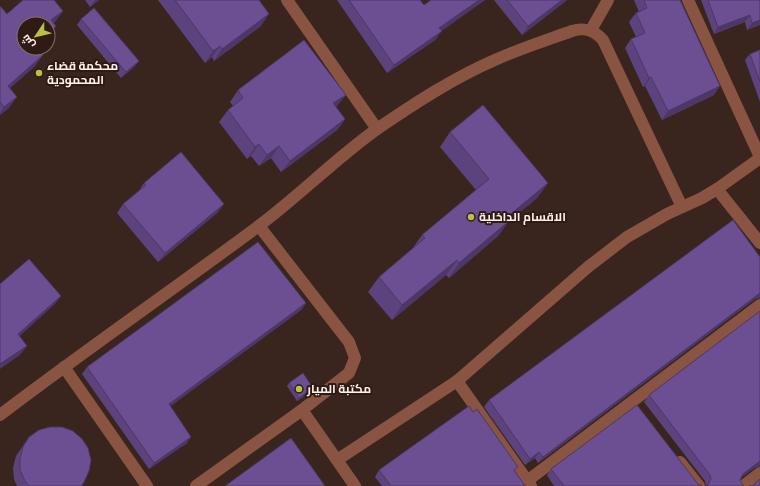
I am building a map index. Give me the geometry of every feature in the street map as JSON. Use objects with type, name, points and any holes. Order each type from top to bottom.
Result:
[{"type":"street","points":[[287,0],[377,129]]},
{"type":"street","points":[[591,30],[608,0]]},
{"type":"street","points":[[337,460],[457,381],[607,252],[642,228],[717,189],[760,158],[688,0]]},
{"type":"street","points":[[0,414],[259,226],[377,129],[456,80],[498,59],[572,31],[585,29],[591,30],[598,34],[603,40],[682,207]]},
{"type":"street","points":[[717,189],[760,243]]},
{"type":"street","points":[[199,485],[302,410],[349,373],[355,358],[349,342],[259,226]]},
{"type":"street","points":[[457,381],[529,483],[633,400],[760,304]]},
{"type":"street","points":[[64,367],[147,486]]},
{"type":"street","points":[[633,400],[642,413]]},
{"type":"street","points":[[302,410],[355,486]]},
{"type":"street","points":[[676,455],[699,486]]},
{"type":"street","points":[[743,486],[760,473]]},
{"type":"building","points":[[23,0],[54,0],[63,11],[56,16],[16,16],[16,56],[42,56],[8,86],[17,97],[4,107],[0,102],[0,6],[7,14]]},
{"type":"building","points":[[175,0],[259,0],[269,14],[222,49],[220,46],[213,51]]},
{"type":"building","points":[[349,0],[420,0],[424,5],[431,0],[479,0],[439,28],[442,31],[394,65]]},
{"type":"building","points":[[507,0],[562,0],[528,26]]},
{"type":"building","points":[[644,0],[680,0],[720,86],[668,111],[651,77],[649,78],[631,39],[645,33],[636,13],[647,8]]},
{"type":"building","points":[[708,0],[760,0],[760,20],[752,23],[750,15],[718,27]]},
{"type":"building","points":[[94,8],[139,61],[126,72],[81,19]]},
{"type":"building","points":[[304,40],[346,95],[333,103],[345,119],[290,161],[279,146],[267,155],[259,144],[255,147],[228,110],[243,98],[238,90]]},
{"type":"building","points":[[760,50],[760,82],[750,54]]},
{"type":"building","name":"الاقسام الداخلية","points":[[483,105],[548,183],[506,218],[509,221],[459,263],[457,260],[402,305],[379,277],[425,238],[422,235],[489,179],[450,132]]},
{"type":"building","points":[[181,152],[224,204],[165,253],[123,204],[146,185],[144,183]]},
{"type":"building","points":[[733,220],[760,257],[760,293],[543,457],[539,452],[530,459],[489,400]]},
{"type":"building","points":[[258,242],[306,303],[169,404],[191,437],[154,463],[87,367]]},
{"type":"building","points":[[29,259],[61,296],[18,334],[27,346],[0,364],[0,284]]},
{"type":"building","points":[[760,311],[760,461],[743,474],[740,480],[744,486],[706,486],[711,479],[710,475],[649,395]]},
{"type":"building","name":"مكتبة الميار","points":[[303,373],[313,388],[299,398],[289,383]]},
{"type":"building","points":[[637,405],[698,484],[702,486],[564,486],[551,469]]},
{"type":"building","points":[[469,406],[473,412],[477,409],[518,467],[514,470],[525,486],[391,486],[379,470]]},
{"type":"building","points":[[50,427],[62,427],[73,431],[82,439],[88,448],[91,460],[89,471],[81,486],[29,486],[25,481],[20,470],[20,459],[23,447],[29,437],[39,430]]},
{"type":"building","points":[[291,438],[325,486],[225,486]]},
{"type":"building","points":[[760,479],[760,486],[752,486]]},
{"type":"place","name":"محكمة قضاء المحمودية","points":[[39,73]]},
{"type":"place","name":"الاقسام الداخلية","points":[[471,217]]},
{"type":"place","name":"مكتبة الميار","points":[[299,389]]}]
